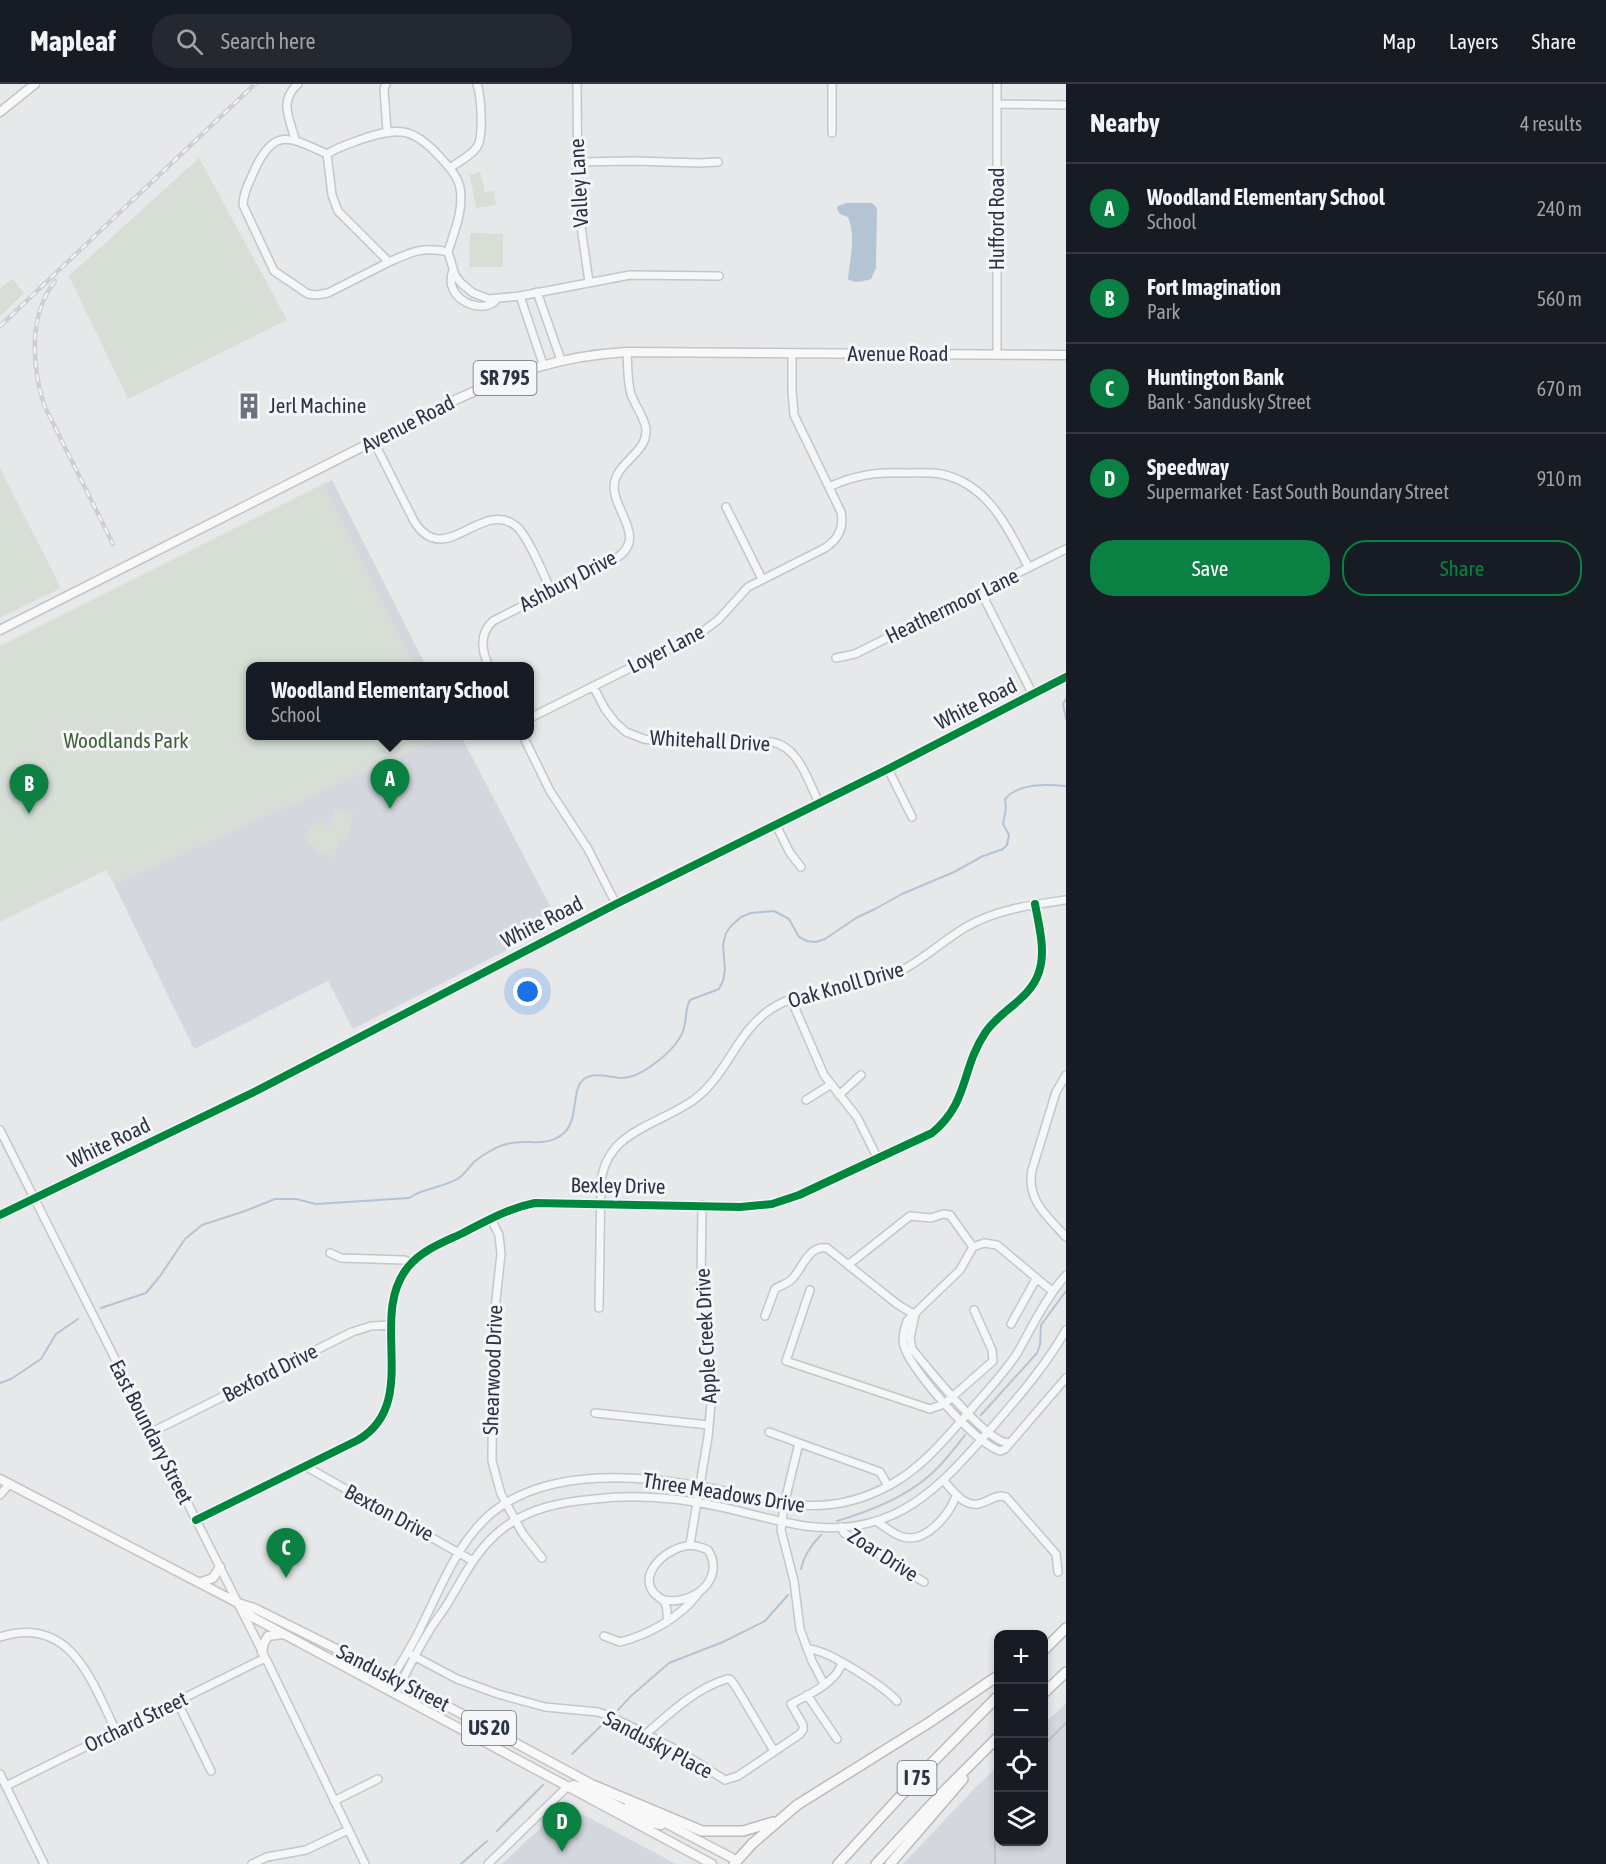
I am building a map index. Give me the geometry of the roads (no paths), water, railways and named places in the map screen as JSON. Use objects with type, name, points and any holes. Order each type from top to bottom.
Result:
[{"type":"highway","points":[[1048,1640],[1066,1627]]},
{"type":"highway","points":[[1048,1646],[1066,1627]]},
{"type":"highway","points":[[1048,1689],[1066,1672]]},
{"type":"highway","points":[[595,1786],[702,1831],[743,1831],[765,1825],[783,1816],[821,1788],[930,1722],[994,1678]]},
{"type":"highway","name":"I 75","points":[[838,1864],[901,1794],[994,1700]]},
{"type":"highway","name":"I 75","points":[[876,1864],[940,1794],[994,1741]]},
{"type":"highway","points":[[890,1864],[994,1742]]},
{"type":"highway","points":[[738,1863],[783,1816]]},
{"type":"main road","points":[[0,112],[35,84]]},
{"type":"main road","name":"Avenue Road","points":[[0,630],[489,385],[543,364],[627,352],[1066,355]]},
{"type":"main road","name":"Sandusky Street","points":[[0,1479],[198,1583],[393,1677],[738,1863]]},
{"type":"main road","points":[[198,1583],[213,1578],[220,1567]]},
{"type":"main road","name":"Sandusky Street","points":[[238,1603],[252,1617],[712,1864]]},
{"type":"main road","points":[[264,1655],[264,1643],[268,1636],[284,1634]]},
{"type":"main road","points":[[568,1786],[577,1785],[585,1788],[650,1823],[671,1827]]},
{"type":"street","points":[[295,139],[286,106],[290,92],[298,84]]},
{"type":"street","points":[[450,168],[473,152],[480,142],[480,93],[477,84]]},
{"type":"street","name":"Valley Lane","points":[[577,84],[580,225],[589,282]]},
{"type":"street","points":[[832,84],[832,133]]},
{"type":"street","name":"Hufford Road","points":[[997,84],[997,355]]},
{"type":"street","points":[[383,86],[387,131]]},
{"type":"street","points":[[997,104],[1066,105]]},
{"type":"street","points":[[327,154],[337,147],[387,131],[405,132],[431,147],[450,168],[460,189],[459,217],[448,252],[453,270],[466,288],[483,297],[497,299],[520,296],[630,275],[719,276]]},
{"type":"street","points":[[327,154],[295,139],[280,140],[266,148],[243,200],[243,205],[274,271],[308,294],[316,295],[328,293],[413,251],[433,248],[448,252]]},
{"type":"street","points":[[327,154],[332,195],[338,211],[389,262]]},
{"type":"street","points":[[577,162],[635,161],[699,164],[718,162]]},
{"type":"street","points":[[453,270],[452,286],[463,300],[482,307],[492,305],[497,299]]},
{"type":"street","points":[[537,292],[561,360]]},
{"type":"street","points":[[520,296],[543,364]]},
{"type":"street","name":"Ashbury Drive","points":[[487,662],[482,642],[484,633],[497,618],[619,557],[627,545],[629,531],[615,497],[615,481],[622,467],[643,444],[646,429],[629,387],[627,352]]},
{"type":"street","name":"Loyer Lane","points":[[534,716],[702,633],[718,620],[748,587],[825,548],[836,539],[842,526],[842,516],[794,416],[792,353]]},
{"type":"street","points":[[374,442],[414,521],[423,533],[432,538],[444,539],[452,538],[488,520],[502,520],[511,523],[522,532],[551,591]]},
{"type":"street","points":[[829,487],[862,475],[887,472],[931,473],[959,480],[976,490],[990,503],[1007,527],[1029,568]]},
{"type":"street","points":[[726,507],[762,579]]},
{"type":"street","name":"Heathermoor Lane","points":[[836,658],[855,654],[1066,549]]},
{"type":"street","points":[[981,592],[1033,695]]},
{"type":"street","name":"White Road","points":[[0,1215],[291,1073],[616,904],[888,770],[1066,677]]},
{"type":"street","name":"Whitehall Drive","points":[[593,686],[615,723],[644,740],[772,742],[782,745],[795,755],[819,803]]},
{"type":"street","points":[[525,740],[550,791],[588,849],[616,904]]},
{"type":"street","points":[[888,770],[912,817]]},
{"type":"street","points":[[776,825],[790,853],[801,867]]},
{"type":"street","name":"Oak Knoll Drive","points":[[599,1308],[602,1172],[612,1150],[627,1137],[700,1095],[752,1025],[770,1009],[791,999],[895,974],[919,961],[954,935],[982,919],[1009,909],[1066,900]]},
{"type":"street","name":"Bexley Drive","points":[[196,1520],[362,1438],[369,1432],[381,1416],[391,1393],[394,1292],[402,1275],[425,1252],[491,1219],[521,1206],[535,1203],[740,1207],[772,1204],[800,1195],[923,1138],[947,1119],[958,1102],[973,1057],[986,1032],[994,1021],[1026,994],[1039,972],[1041,957],[1035,904]]},
{"type":"street","points":[[791,999],[830,1084],[865,1129],[878,1159]]},
{"type":"street","points":[[839,1095],[861,1075]]},
{"type":"street","points":[[1066,1075],[1056,1092],[1032,1170],[1031,1182],[1035,1202],[1066,1237]]},
{"type":"street","points":[[806,1100],[830,1084]]},
{"type":"street","name":"East Boundary Street","points":[[0,1130],[264,1655],[365,1864]]},
{"type":"street","name":"Apple Creek Drive","points":[[690,1544],[709,1425],[711,1374],[701,1284],[702,1205]]},
{"type":"street","points":[[848,1265],[910,1216],[931,1218],[943,1214],[950,1215],[973,1247]]},
{"type":"street","name":"Shearwood Drive","points":[[491,1219],[499,1235],[501,1254],[493,1317],[491,1450],[494,1476],[515,1520],[542,1558]]},
{"type":"street","points":[[1052,1291],[997,1245],[984,1243],[973,1247],[960,1270],[907,1321],[903,1330],[903,1346],[910,1360],[944,1404],[982,1439],[1000,1450],[1005,1449],[1066,1378]]},
{"type":"street","points":[[765,1316],[775,1289],[790,1281],[816,1248],[827,1248],[897,1304],[915,1315]]},
{"type":"street","points":[[330,1252],[341,1258],[404,1260],[412,1263]]},
{"type":"street","name":"Three Meadows Drive","points":[[386,1688],[424,1622],[459,1552],[475,1529],[506,1503],[540,1487],[573,1481],[634,1479],[699,1486],[784,1505],[813,1506],[842,1503],[888,1486],[929,1457],[1007,1367],[1052,1291],[1066,1275]]},
{"type":"street","points":[[1011,1324],[1036,1279]]},
{"type":"street","points":[[810,1290],[786,1361],[930,1409],[944,1404],[993,1360],[992,1350],[974,1310]]},
{"type":"street","points":[[915,1315],[910,1338],[912,1348],[967,1414],[1003,1443],[1010,1443]]},
{"type":"street","name":"Bexford Drive","points":[[152,1432],[352,1332],[370,1326],[392,1325]]},
{"type":"street","name":"Three Meadows Drive","points":[[396,1693],[473,1561],[491,1539],[515,1520],[549,1506],[591,1499],[650,1497],[696,1502],[804,1526],[842,1527],[876,1521],[911,1506],[944,1481],[1046,1363],[1066,1330]]},
{"type":"street","points":[[595,1413],[709,1425]]},
{"type":"street","points":[[769,1432],[880,1472],[888,1486]]},
{"type":"street","points":[[799,1443],[784,1505],[782,1534],[794,1581],[800,1629],[817,1674],[824,1684]]},
{"type":"street","name":"Bexton Drive","points":[[304,1466],[473,1561]]},
{"type":"street","points":[[944,1481],[960,1499],[978,1504],[999,1495],[1006,1497],[1056,1554],[1058,1572]]},
{"type":"street","points":[[0,1495],[9,1484]]},
{"type":"street","points":[[876,1521],[901,1536],[922,1537],[953,1505],[956,1496]]},
{"type":"street","name":"Zoar Drive","points":[[842,1527],[844,1533],[924,1582]]},
{"type":"street","points":[[604,1636],[620,1642],[666,1622],[686,1607],[709,1582],[714,1569],[708,1550],[690,1544],[665,1555],[650,1572],[649,1580],[652,1590],[667,1601],[698,1593]]},
{"type":"street","points":[[662,1599],[667,1611],[666,1622]]},
{"type":"street","points":[[0,1637],[15,1633],[38,1634],[57,1641],[70,1650],[82,1662],[116,1731]]},
{"type":"street","points":[[807,1648],[819,1650],[842,1663],[881,1686],[897,1701]]},
{"type":"street","name":"Sandusky Place","points":[[407,1653],[457,1679],[490,1692],[546,1707],[598,1712],[646,1734],[724,1780],[738,1776],[803,1730],[803,1725],[791,1704],[807,1695]]},
{"type":"street","name":"Orchard Street","points":[[6,1786],[264,1655]]},
{"type":"street","points":[[837,1739],[807,1695],[836,1674],[842,1663]]},
{"type":"street","points":[[646,1734],[694,1696],[718,1682],[730,1679],[774,1751]]},
{"type":"street","points":[[177,1701],[211,1771]]},
{"type":"street","points":[[0,1774],[44,1864]]},
{"type":"street","points":[[334,1801],[378,1779]]},
{"type":"street","points":[[488,1864],[568,1786]]},
{"type":"street","points":[[252,1864],[267,1857],[306,1850],[348,1830]]},
{"type":"water","points":[[846,203],[872,203],[877,208],[876,268],[871,279],[856,282],[848,279],[852,232],[848,217],[840,214],[837,209],[838,206]]},
{"type":"waterway","points":[[1066,699],[1063,704],[1066,719]]},
{"type":"waterway","points":[[101,1308],[146,1293],[185,1239],[202,1225],[275,1199],[296,1199],[316,1204],[409,1198],[459,1178],[478,1159],[499,1147],[514,1142],[543,1142],[557,1138],[569,1127],[578,1090],[584,1079],[597,1075],[620,1078],[638,1074],[657,1062],[673,1047],[683,1031],[690,1000],[719,989],[725,970],[723,945],[726,933],[741,917],[751,913],[774,911],[789,919],[799,937],[816,942],[825,939],[856,918],[902,894],[1003,849],[1007,845],[1009,835],[1003,824],[1005,799],[1011,794],[1025,787],[1066,786]]},
{"type":"waterway","points":[[981,1415],[1037,1353],[1040,1345],[1041,1325],[1066,1291]]},
{"type":"waterway","points":[[0,1383],[11,1379],[41,1359],[56,1334],[78,1319]]},
{"type":"waterway","points":[[837,1521],[874,1508],[920,1483],[949,1456],[965,1435]]},
{"type":"waterway","points":[[801,1569],[808,1550],[821,1535]]},
{"type":"waterway","points":[[618,1710],[669,1663],[723,1642],[765,1621],[788,1595]]},
{"type":"waterway","points":[[572,1754],[606,1721]]},
{"type":"waterway","points":[[1048,1741],[1066,1723]]},
{"type":"waterway","points":[[497,1831],[543,1785]]},
{"type":"waterway","points":[[995,1864],[995,1808],[999,1792]]},
{"type":"waterway","points":[[461,1864],[487,1841]]},
{"type":"railway","points":[[0,326],[255,84]]},
{"type":"railway","points":[[55,281],[46,295],[36,325],[35,358],[40,390],[44,405],[113,544]]},
{"type":"place","name":"Jerl Machine","points":[[249,406]]},
{"type":"place","name":"Woodland Elementary School","points":[[390,809]]},
{"type":"place","name":"Fort Imagination","points":[[29,814]]},
{"type":"place","name":"Huntington Bank","points":[[286,1578]]},
{"type":"place","name":"Speedway","points":[[562,1852]]},
{"type":"park label","name":"Woodlands Park","points":[[126,741]]}]
